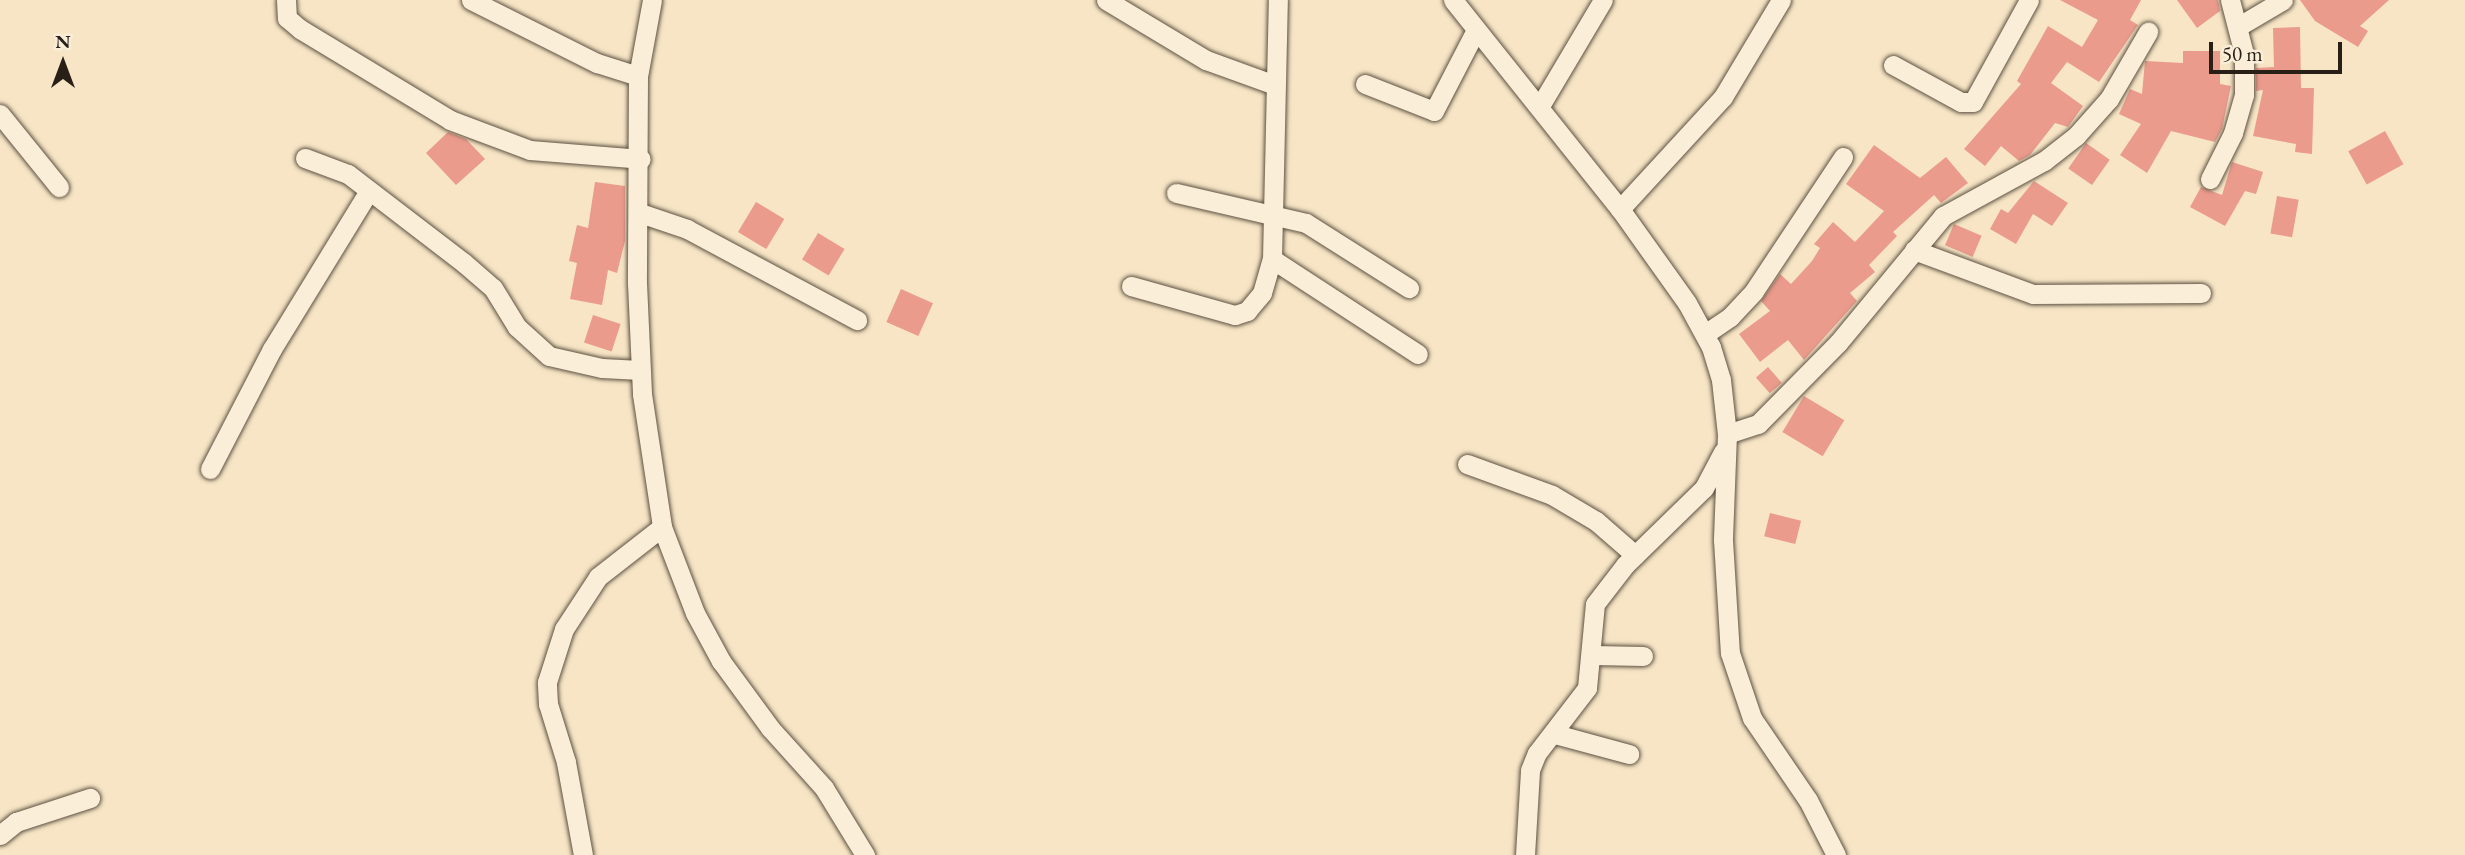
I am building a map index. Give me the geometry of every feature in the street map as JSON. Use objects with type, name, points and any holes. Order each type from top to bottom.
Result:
[{"type":"street","points":[[286,0],[286,18],[300,29],[450,120],[530,150],[640,159]]},
{"type":"street","points":[[471,0],[597,63],[638,76]]},
{"type":"street","points":[[652,0],[638,76],[640,370],[662,527],[695,613],[721,662],[770,728],[824,788],[865,855]]},
{"type":"street","points":[[1106,0],[1206,60],[1275,85]]},
{"type":"street","points":[[1131,286],[1240,314],[1262,293],[1272,259],[1278,0]]},
{"type":"street","points":[[1453,0],[1620,209],[1705,334],[1721,380],[1727,438],[1723,540],[1730,653],[1746,705],[1808,800],[1836,855]]},
{"type":"street","points":[[1540,106],[1603,0]]},
{"type":"street","points":[[1620,209],[1723,97],[1781,0]]},
{"type":"street","points":[[1893,65],[1961,102],[1973,102],[2029,0]]},
{"type":"street","points":[[2210,179],[2241,113],[2244,54],[2231,0]]},
{"type":"street","points":[[2239,26],[2283,0]]},
{"type":"street","points":[[1365,83],[1434,111],[1476,30]]},
{"type":"street","points":[[1525,855],[1530,770],[1587,688],[1593,655],[1595,604],[1635,555],[1704,488],[1727,438],[1758,424],[1838,343],[1914,250],[1953,208],[2023,173],[2076,136],[2109,99],[2148,32]]},
{"type":"street","points":[[0,114],[59,187]]},
{"type":"street","points":[[1705,334],[1754,290],[1843,157]]},
{"type":"street","points":[[305,158],[348,174],[493,288],[517,327],[549,356],[602,368],[640,370]]},
{"type":"street","points":[[210,469],[272,349],[369,191]]},
{"type":"street","points":[[1176,193],[1306,223],[1409,288]]},
{"type":"street","points":[[640,213],[687,229],[857,320]]},
{"type":"street","points":[[1914,250],[2032,294],[2201,293]]},
{"type":"street","points":[[1272,259],[1418,354]]},
{"type":"street","points":[[1467,464],[1552,495],[1596,521],[1635,555]]},
{"type":"street","points":[[583,855],[566,762],[548,704],[547,682],[564,629],[598,577],[662,527]]},
{"type":"street","points":[[1593,655],[1643,656]]},
{"type":"street","points":[[1555,734],[1629,754]]},
{"type":"street","points":[[0,835],[16,822],[90,798]]},
{"type":"building","points":[[2060,0],[2141,0],[2130,20],[2138,25],[2099,82],[2067,62],[2051,83],[2083,106],[2068,127],[2055,123],[2030,155],[2019,161],[2001,146],[1985,166],[1964,149],[2021,84],[2017,81],[2048,26],[2082,47],[2098,20]]},
{"type":"building","points":[[2177,0],[2218,0],[2220,11],[2197,28]]},
{"type":"building","points":[[2300,0],[2389,0],[2360,26],[2368,31],[2358,47],[2315,21]]},
{"type":"building","points":[[2300,27],[2301,88],[2314,88],[2312,154],[2295,152],[2296,144],[2253,136],[2263,90],[2256,91],[2256,68],[2274,67],[2273,28]]},
{"type":"building","points":[[2183,51],[2220,51],[2220,84],[2231,86],[2222,129],[2215,142],[2171,131],[2147,173],[2120,155],[2141,124],[2119,114],[2130,89],[2142,94],[2145,61],[2183,63]]},
{"type":"building","points":[[2385,131],[2403,164],[2367,185],[2348,151]]},
{"type":"building","points":[[448,132],[466,139],[485,159],[456,185],[426,153]]},
{"type":"building","points":[[2086,143],[2110,160],[2092,185],[2068,168]]},
{"type":"building","points":[[1874,145],[1920,178],[1946,157],[1968,183],[1941,203],[1934,195],[1893,232],[1897,236],[1869,265],[1875,272],[1850,293],[1857,301],[1804,360],[1788,340],[1760,362],[1739,334],[1770,311],[1761,301],[1780,274],[1791,284],[1812,261],[1820,248],[1814,244],[1833,222],[1855,242],[1884,211],[1846,184]]},
{"type":"building","points":[[2232,162],[2263,172],[2256,194],[2245,191],[2225,226],[2190,207],[2201,187],[2222,195]]},
{"type":"building","points":[[2034,181],[2068,203],[2052,226],[2033,214],[2016,244],[1990,229],[2001,209],[2008,213]]},
{"type":"building","points":[[595,182],[625,186],[625,241],[617,273],[608,270],[602,305],[570,299],[577,263],[569,261],[577,225],[588,228]]},
{"type":"building","points":[[2277,196],[2299,200],[2292,237],[2270,233]]},
{"type":"building","points":[[756,202],[784,219],[766,249],[738,232]]},
{"type":"building","points":[[1954,224],[1982,236],[1973,257],[1945,245]]},
{"type":"building","points":[[818,233],[845,249],[829,276],[802,260]]},
{"type":"building","points":[[901,289],[933,303],[918,336],[886,322]]},
{"type":"building","points":[[593,315],[621,324],[612,352],[584,343]]},
{"type":"building","points":[[1768,367],[1782,383],[1770,393],[1756,377]]},
{"type":"building","points":[[1804,396],[1844,420],[1823,456],[1782,432]]},
{"type":"building","points":[[1770,513],[1801,521],[1795,544],[1764,536]]}]
